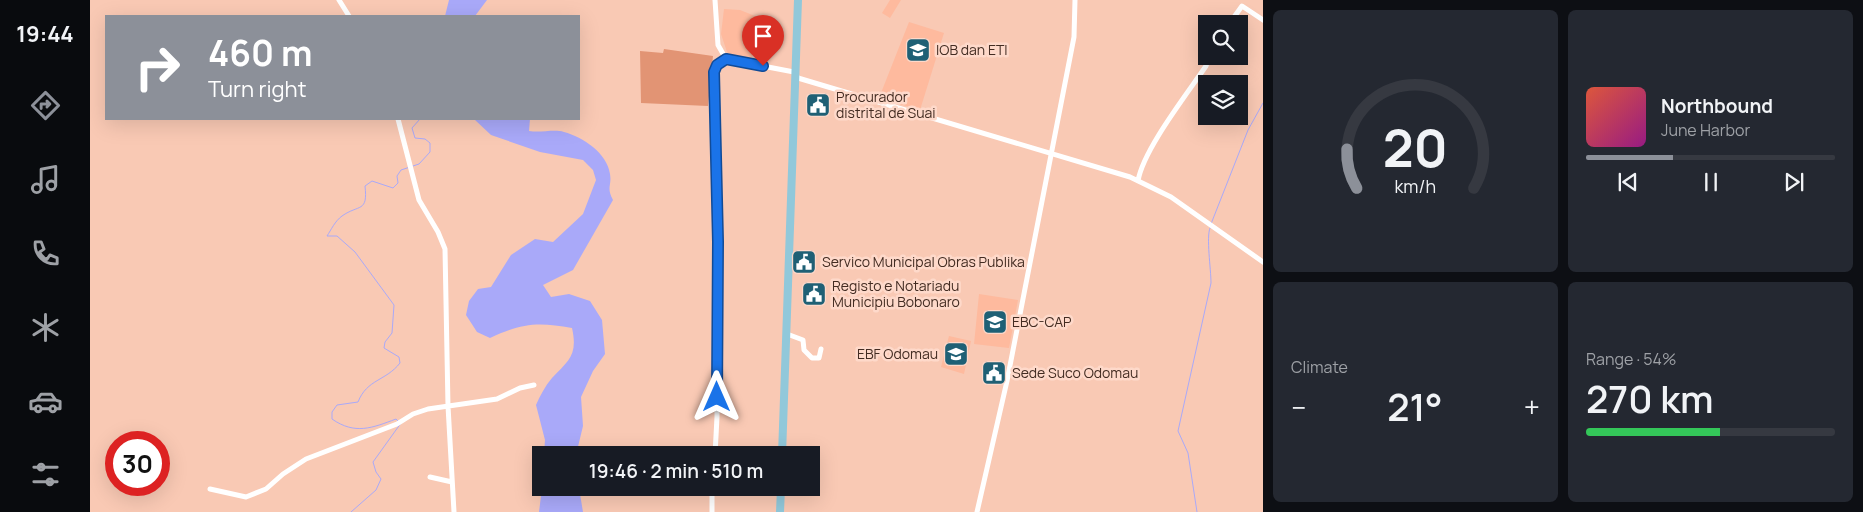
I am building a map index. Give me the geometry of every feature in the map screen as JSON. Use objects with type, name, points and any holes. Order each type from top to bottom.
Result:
[{"type":"main road","points":[[782,446],[798,0]]},
{"type":"main road","points":[[780,512],[781,496]]},
{"type":"street","points":[[339,0],[348,15]]},
{"type":"street","points":[[715,0],[718,45],[726,59]]},
{"type":"street","points":[[977,512],[1007,381],[1074,36],[1075,0]]},
{"type":"street","points":[[1236,15],[1242,6],[1263,20]]},
{"type":"street","points":[[715,446],[717,417],[718,242],[714,72],[717,65],[726,59],[794,72],[798,78],[1138,181],[1170,197],[1263,262]]},
{"type":"street","points":[[1138,181],[1140,171],[1164,127],[1206,65]]},
{"type":"street","points":[[398,120],[413,170],[419,200],[438,232],[445,249],[448,406],[454,512]]},
{"type":"street","points":[[787,334],[802,340],[804,350],[812,358],[819,358],[821,350]]},
{"type":"street","points":[[210,489],[246,497],[266,488],[306,459],[401,422],[413,414],[448,406],[497,399],[520,388],[534,385]]},
{"type":"street","points":[[430,477],[452,482]]},
{"type":"street","points":[[712,496],[712,512]]},
{"type":"shaded area","points":[[890,0],[901,0],[890,18],[882,13]]},
{"type":"shaded area","points":[[724,9],[740,10],[755,16],[757,42],[751,60],[736,58],[727,52],[721,34]]},
{"type":"shaded area","name":"IOB dan ETI","points":[[909,22],[944,33],[920,110],[879,98]]},
{"type":"shaded area","points":[[664,49],[713,56],[708,106],[641,103],[640,51],[663,53]]},
{"type":"shaded area","name":"EBC-CAP","points":[[979,294],[1018,300],[1009,348],[974,344]]},
{"type":"shaded area","name":"EBF Odomau","points":[[949,336],[971,341],[964,374],[941,367]]},
{"type":"water","points":[[449,0],[487,0],[476,15],[445,15]]},
{"type":"water","points":[[475,120],[530,120],[529,131],[560,131],[571,134],[593,147],[608,166],[610,192],[613,200],[573,270],[543,285],[551,297],[569,294],[590,301],[602,320],[605,354],[593,371],[581,397],[583,426],[578,446],[545,446],[545,440],[536,405],[547,384],[571,356],[574,345],[572,328],[530,325],[512,329],[490,338],[477,332],[466,315],[469,301],[478,289],[491,287],[511,255],[535,239],[553,242],[583,214],[596,180],[593,170],[583,160],[540,152],[491,135]]},
{"type":"water","points":[[541,496],[580,496],[583,512],[539,512]]},
{"type":"waterway","points":[[1211,224],[1248,130],[1263,103]]},
{"type":"waterway","points":[[413,166],[419,164],[430,152],[430,143],[425,139],[415,138],[412,128],[419,120]]},
{"type":"waterway","points":[[398,421],[396,419],[371,427],[356,428],[348,427],[332,419],[332,412],[337,405],[358,402],[366,389],[395,369],[400,363],[399,357],[384,348],[385,342],[392,333],[394,305],[355,252],[337,236],[327,236],[340,218],[364,204],[365,186],[372,181],[393,188],[398,183],[397,176],[401,170],[410,167]]},
{"type":"waterway","points":[[1197,512],[1188,453],[1178,431],[1211,283],[1210,228]]},
{"type":"waterway","points":[[351,512],[376,490],[381,479],[376,472],[373,462],[401,423]]},
{"type":"place","name":"IOB dan ETI","points":[[918,50]]},
{"type":"place","name":"Procurador distrital de Suai","points":[[818,105]]},
{"type":"place","name":"Servico Municipal Obras Publika","points":[[804,262]]},
{"type":"place","name":"Registo e Notariadu Municipiu Bobonaro","points":[[814,294]]},
{"type":"place","name":"EBC-CAP","points":[[995,322]]},
{"type":"place","name":"EBF Odomau","points":[[956,354]]},
{"type":"place","name":"Sede Suco Odomau","points":[[994,373]]},
{"type":"route","points":[[717,397],[716,319],[718,242],[714,72],[717,65],[726,59],[763,66]]}]
